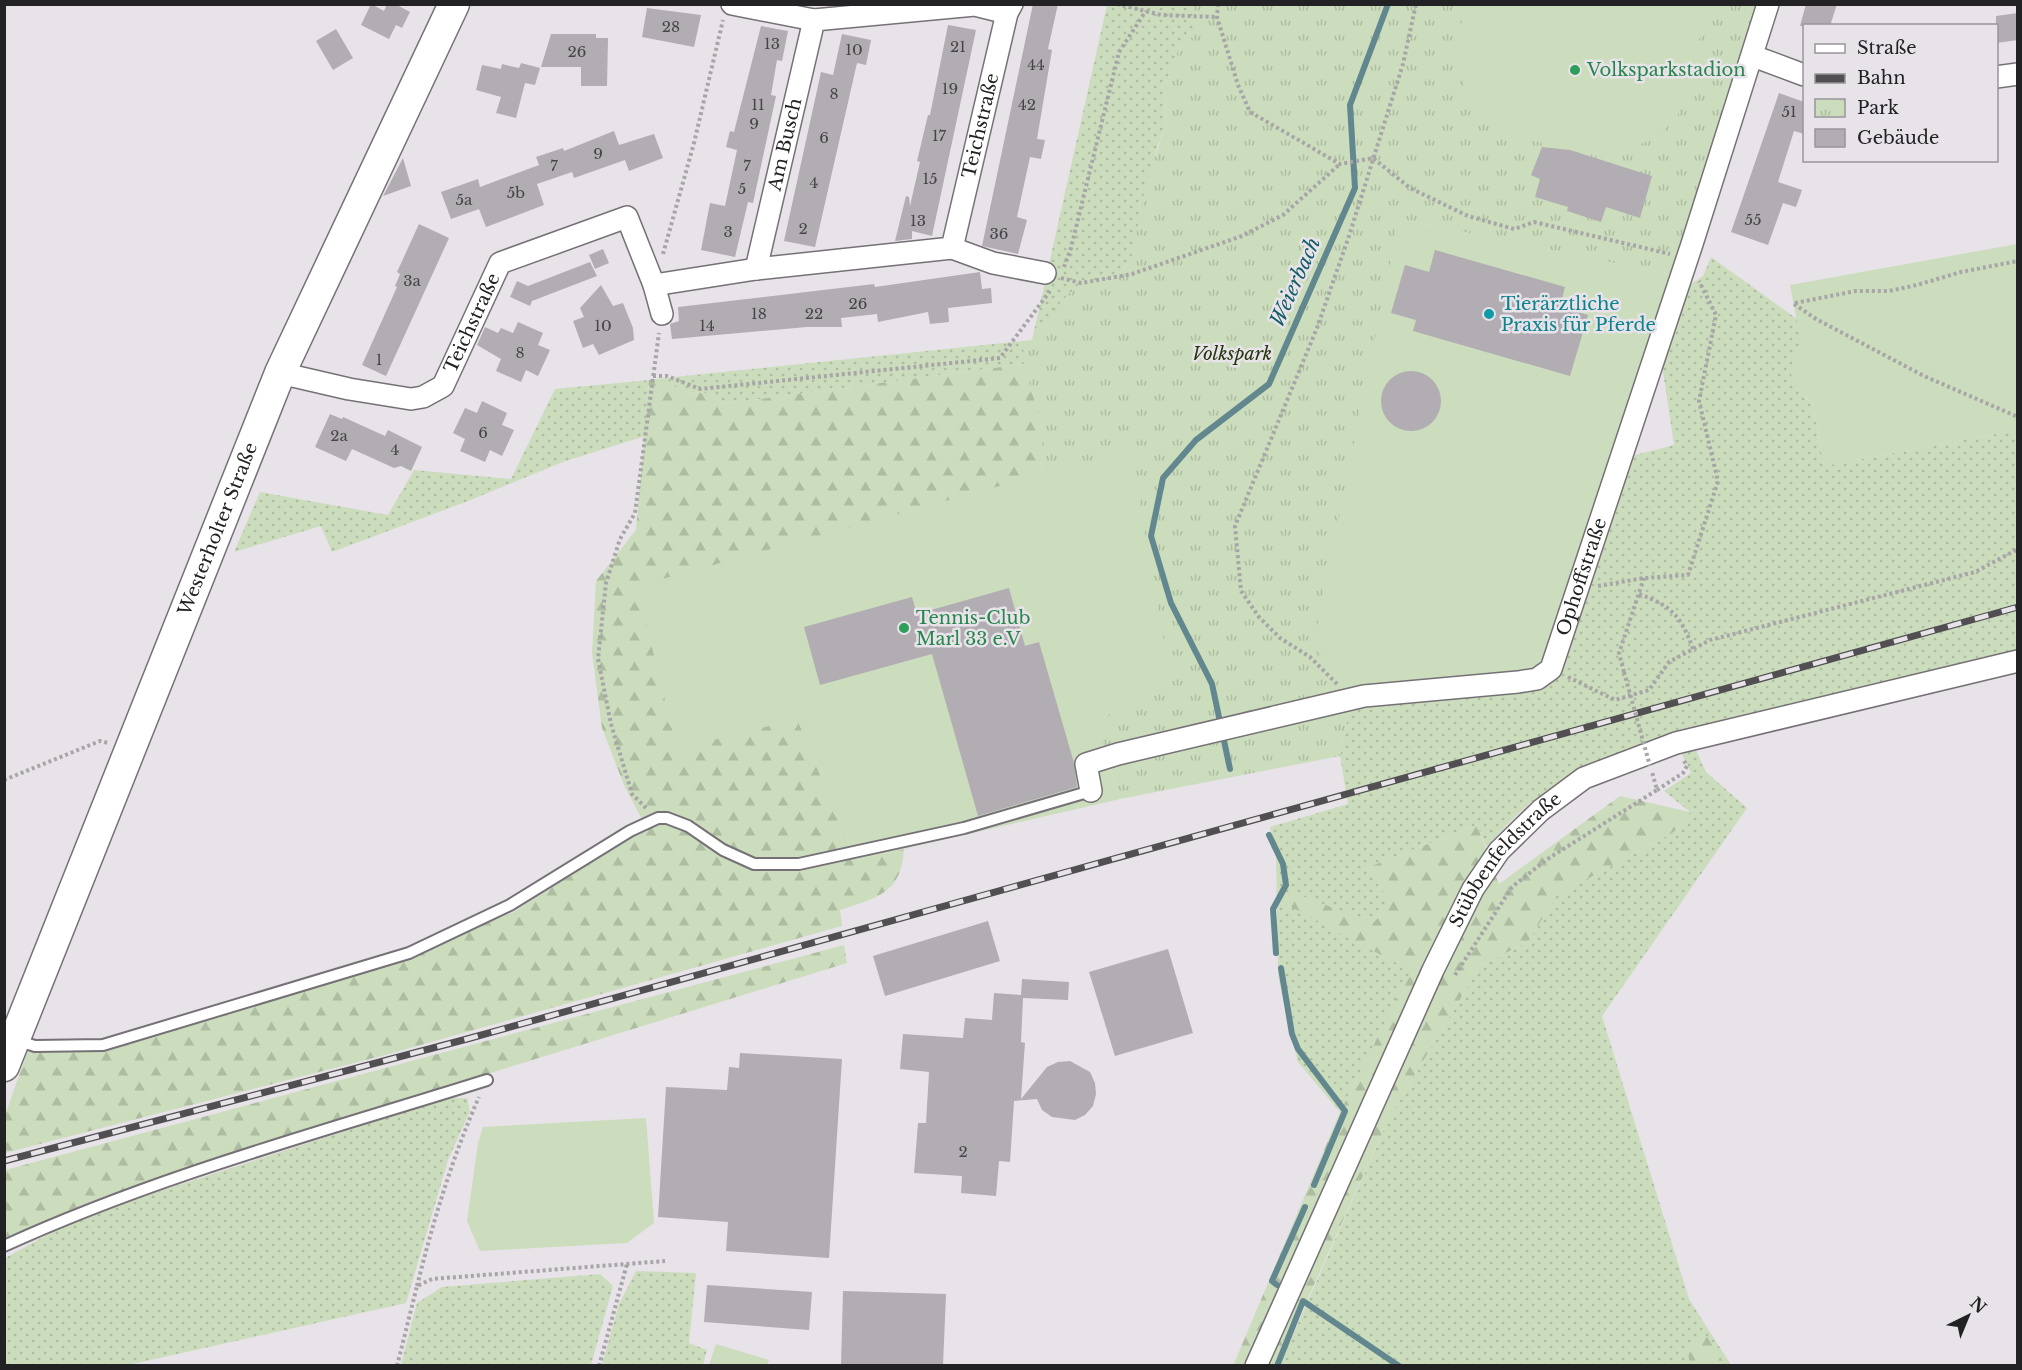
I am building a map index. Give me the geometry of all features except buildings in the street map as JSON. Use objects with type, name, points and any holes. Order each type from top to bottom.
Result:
[{"type":"main road","name":"Westerholter Straße","points":[[10,1053],[129,748],[280,373],[454,4]]},
{"type":"street","name":"Ophoffstraße","points":[[1551,669],[1754,56],[1768,4]]},
{"type":"street","points":[[728,10],[814,20],[975,5],[1010,9]]},
{"type":"street","name":"Teichstraße","points":[[952,248],[1010,9]]},
{"type":"street","name":"Am Busch","points":[[756,269],[814,20]]},
{"type":"street","points":[[1754,56],[1803,75]]},
{"type":"street","points":[[1998,77],[2018,74]]},
{"type":"street","name":"Teichstraße","points":[[280,373],[349,389],[411,399],[423,397],[443,386],[500,263],[627,217],[654,285],[662,314]]},
{"type":"street","points":[[654,285],[756,269],[952,248],[993,263],[1053,275]]},
{"type":"street","name":"Stübbenfeldstraße","points":[[1256,1365],[1433,970],[1473,890],[1499,851],[1541,810],[1584,778],[1676,743],[2018,661]]},
{"type":"street","points":[[1091,791],[1086,764],[1364,696],[1518,682],[1537,679],[1551,669]]},
{"type":"lane","points":[[10,1053],[35,1046],[102,1045],[409,953],[510,905],[630,831],[658,818],[667,818],[688,826],[723,850],[754,864],[799,864],[964,828],[1091,791]]},
{"type":"lane","points":[[4,1246],[71,1215],[194,1172],[487,1080]]},
{"type":"path","points":[[1117,4],[1161,15],[1217,16]]},
{"type":"path","points":[[1218,4],[1217,16],[1238,86],[1250,112],[1340,164]]},
{"type":"path","points":[[1352,699],[1310,657],[1280,638],[1259,617],[1241,591],[1235,526],[1317,328],[1403,64],[1416,4]]},
{"type":"path","points":[[654,285],[728,10]]},
{"type":"path","points":[[653,376],[667,376],[700,389],[1000,358],[1071,248],[1119,52],[1146,11]]},
{"type":"path","points":[[1053,275],[1081,283],[1132,274],[1242,236],[1283,215],[1340,164],[1371,158],[1410,188],[1468,216],[1514,229],[1534,222],[1688,258],[1716,315],[1699,401],[1718,481],[1688,575],[1644,578],[1599,586]]},
{"type":"path","points":[[2018,261],[1961,272],[1889,291],[1856,291],[1794,304],[1816,319],[1924,376],[2018,417]]},
{"type":"path","points":[[658,818],[632,794],[611,724],[598,659],[606,584],[620,539],[635,513],[645,455],[662,314]]},
{"type":"path","points":[[1551,669],[1615,700],[1649,690],[1669,662],[1710,640],[1975,573],[2018,549]]},
{"type":"path","points":[[1644,578],[1619,653],[1657,790]]},
{"type":"path","points":[[1639,594],[1661,602],[1671,609],[1686,628],[1693,649]]},
{"type":"path","points":[[4,780],[100,741],[129,748]]},
{"type":"path","points":[[1433,970],[1453,977],[1512,887],[1546,860],[1683,772]]},
{"type":"path","points":[[397,1365],[431,1231],[461,1138],[487,1080]]},
{"type":"path","points":[[417,1286],[432,1279],[665,1261]]},
{"type":"path","points":[[599,1365],[627,1264]]},
{"type":"green space","name":"Volksparkstadion","points":[[1467,4],[1709,5],[1675,118],[1660,133],[1647,141],[1622,149],[1593,151],[1562,148],[1532,140],[1504,126],[1481,108],[1465,85],[1457,58],[1458,38]]},
{"type":"green space","points":[[1107,5],[1193,5],[1193,36],[1180,48],[1172,63],[1166,87],[1165,128],[1157,148],[1132,255],[1118,278],[1081,283],[1022,354],[1024,364],[722,404],[709,393],[681,392],[665,378],[1032,340]]},
{"type":"green space","name":"Volkspark","points":[[1193,5],[1756,5],[1744,53],[1672,275],[1399,219],[1353,689],[1340,756],[1120,799],[1095,721],[1135,701],[1040,475],[1045,436],[1021,354],[1062,300],[1081,283],[1118,278],[1132,255],[1146,183],[1165,128],[1166,87],[1172,63],[1180,48],[1193,36]]},
{"type":"green space","points":[[1399,219],[1672,275],[1542,671],[1353,689],[1313,647]]},
{"type":"green space","points":[[2017,244],[2017,430],[1824,466],[1812,402],[1798,391],[1791,374],[1793,356],[1801,344],[1790,285]]},
{"type":"green space","points":[[1711,257],[1797,319],[1801,344],[1793,356],[1805,398],[1812,402],[1824,466],[2017,430],[2017,650],[1685,730],[1603,760],[1545,792],[1517,815],[1486,847],[1477,825],[1366,868],[1393,904],[1373,923],[1281,901],[1412,971],[1340,1112],[1298,1062],[1290,1033],[1278,975],[1276,851],[1270,827],[1348,804],[1340,756],[1353,689],[1627,457],[1674,445],[1661,358],[1688,286],[1703,276]]},
{"type":"green space","points":[[1024,364],[1045,436],[1040,475],[797,718],[855,860],[904,849],[898,876],[892,885],[876,897],[840,910],[842,926],[389,1054],[5,1153],[4,1118],[27,1053],[62,1039],[110,1039],[404,952],[512,913],[633,836],[648,831],[624,785],[602,728],[592,653],[596,581],[636,530],[649,380],[665,378],[681,392],[709,393],[722,404]]},
{"type":"green space","points":[[649,380],[645,436],[563,462],[468,501],[332,552],[321,526],[234,552],[260,492],[388,515],[414,470],[511,479],[555,389]]},
{"type":"green space","name":"Tennis-Club Marl 33 e.V","points":[[1130,450],[1169,670],[1135,701],[1095,721],[1120,799],[855,860],[797,719],[677,749],[637,586]]},
{"type":"green space","points":[[1694,746],[1706,772],[1747,808],[1602,1016],[1689,1299],[1731,1365],[1279,1366],[1389,1118],[1480,966],[1528,942],[1556,896],[1674,832],[1690,812],[1664,791],[1691,773],[1680,750]]},
{"type":"green space","points":[[1620,796],[1690,812],[1674,832],[1556,896],[1528,942],[1480,966],[1389,1118],[1278,1365],[1233,1366],[1340,1112],[1411,971],[1280,901],[1289,891],[1373,923],[1392,904],[1366,868],[1477,825],[1499,884]]},
{"type":"green space","points":[[844,945],[847,963],[218,1157],[89,1202],[5,1238],[5,1170]]},
{"type":"green space","points":[[447,1098],[467,1098],[470,1111],[448,1160],[406,1303],[128,1365],[5,1366],[5,1258],[80,1217]]},
{"type":"green space","points":[[646,1118],[654,1223],[627,1243],[480,1251],[467,1221],[478,1143],[483,1127]]},
{"type":"green space","points":[[636,1271],[696,1273],[689,1343],[707,1350],[703,1365],[602,1365],[619,1304]]},
{"type":"green space","points":[[600,1274],[613,1286],[591,1365],[401,1365],[417,1303],[442,1287]]},
{"type":"green space","points":[[1707,1336],[1725,1365],[1690,1365],[1687,1347]]},
{"type":"green space","points":[[716,1344],[769,1360],[767,1365],[709,1365]]},
{"type":"waterway","name":"Weierbach","points":[[1230,769],[1212,684],[1171,603],[1151,536],[1163,478],[1196,440],[1269,384],[1355,188],[1350,105],[1388,4]]},
{"type":"waterway","name":"Weierbach","points":[[1269,835],[1283,864],[1286,885],[1273,909],[1276,953]]},
{"type":"waterway","name":"Weierbach","points":[[1281,968],[1292,1034],[1298,1049],[1345,1111],[1314,1185]]},
{"type":"waterway","name":"Weierbach","points":[[1277,1285],[1272,1281],[1305,1207]]},
{"type":"waterway","name":"Weierbach","points":[[1277,1366],[1303,1301],[1399,1366]]},
{"type":"railway","points":[[4,1161],[467,1039],[2018,607]]},
{"type":"place","name":"Volksparkstadion","points":[[1575,70]]},
{"type":"place","name":"Tierärztliche Praxis für Pferde","points":[[1489,314]]},
{"type":"place","name":"Tennis-Club Marl 33 e.V","points":[[904,628]]}]
